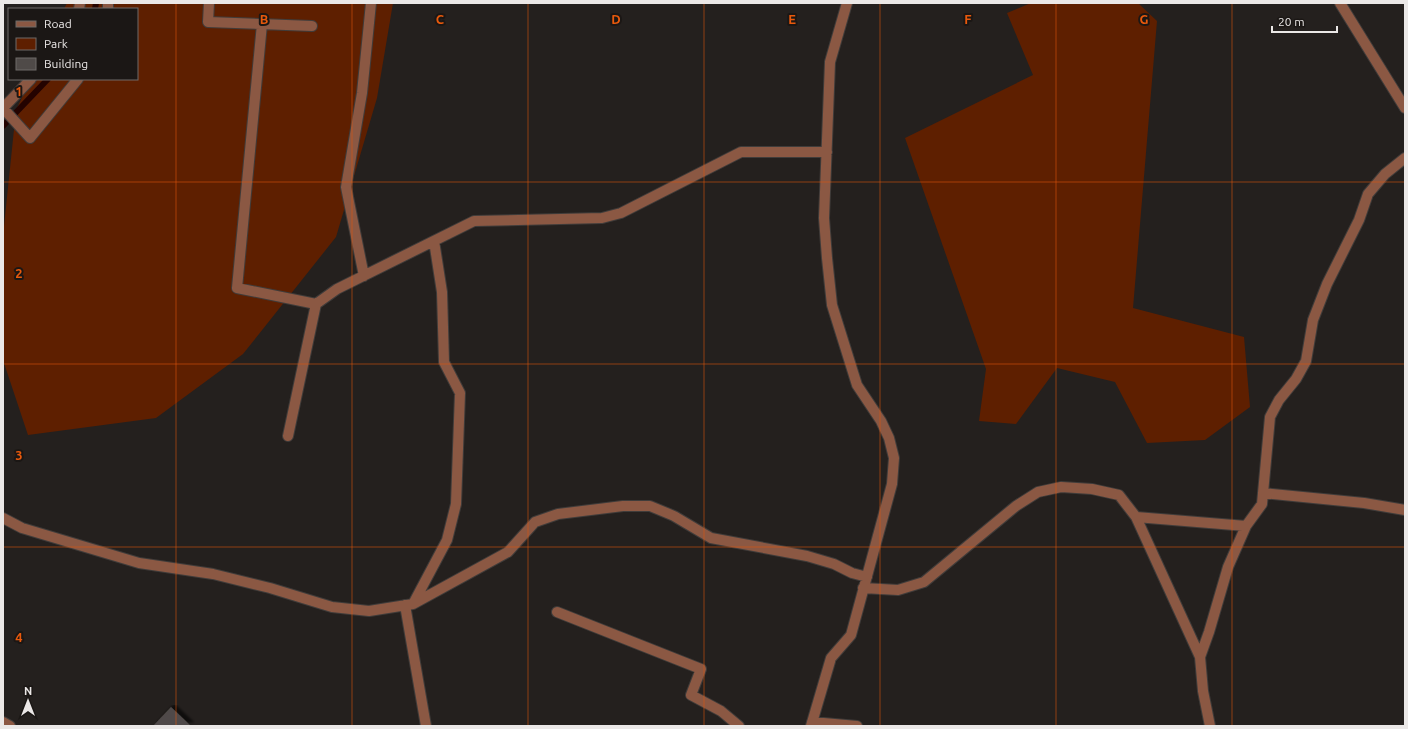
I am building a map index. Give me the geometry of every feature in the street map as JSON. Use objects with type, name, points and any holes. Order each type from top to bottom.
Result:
[{"type":"street","points":[[209,3],[208,22],[312,26]]},
{"type":"street","points":[[364,276],[346,187],[362,93],[371,3]]},
{"type":"street","points":[[846,3],[830,62],[824,218],[832,305],[857,385],[881,422],[889,438],[894,458],[892,484],[851,635],[831,658],[811,724],[857,726]]},
{"type":"street","points":[[1340,3],[1405,108]]},
{"type":"street","points":[[262,24],[237,288],[316,304]]},
{"type":"street","points":[[30,80],[3,108],[30,138],[77,80]]},
{"type":"street","points":[[288,436],[316,304],[337,289],[474,221],[602,218],[621,212],[741,152],[827,152]]},
{"type":"street","points":[[1200,657],[1209,632],[1228,566],[1246,526],[1262,504],[1270,417],[1279,400],[1296,379],[1306,361],[1313,320],[1327,284],[1359,220],[1368,194],[1385,174],[1405,158]]},
{"type":"street","points":[[426,726],[409,604],[447,540],[456,504],[460,393],[444,362],[442,292],[434,241]]},
{"type":"street","points":[[863,588],[898,590],[924,582],[1016,506],[1038,492],[1061,487],[1092,489],[1118,496],[1136,517],[1200,657],[1210,726]]},
{"type":"street","points":[[1263,493],[1364,503],[1405,510]]},
{"type":"street","points":[[3,518],[22,528],[139,563],[213,574],[270,588],[332,607],[369,611],[409,604],[508,552],[535,522],[558,514],[623,506],[650,506],[674,516],[711,538],[808,556],[867,577]]},
{"type":"street","points":[[1136,517],[1246,526]]},
{"type":"street","points":[[556,612],[702,669],[691,695],[721,711],[739,726]]},
{"type":"street","points":[[3,722],[10,726]]},
{"type":"green space","points":[[67,3],[393,3],[377,98],[336,237],[243,354],[156,418],[28,435],[3,360],[3,236],[16,110],[31,80],[138,80],[138,8],[64,8]]},
{"type":"green space","points":[[1031,3],[1138,3],[1157,21],[1133,308],[1244,337],[1250,407],[1205,440],[1147,443],[1115,382],[1057,368],[1016,424],[979,421],[986,369],[905,138],[1033,75],[1007,13]]},
{"type":"building","points":[[171,707],[191,726],[153,726]]},
{"type":"waterway","points":[[95,8],[96,3]]},
{"type":"waterway","points":[[3,126],[47,80]]}]
